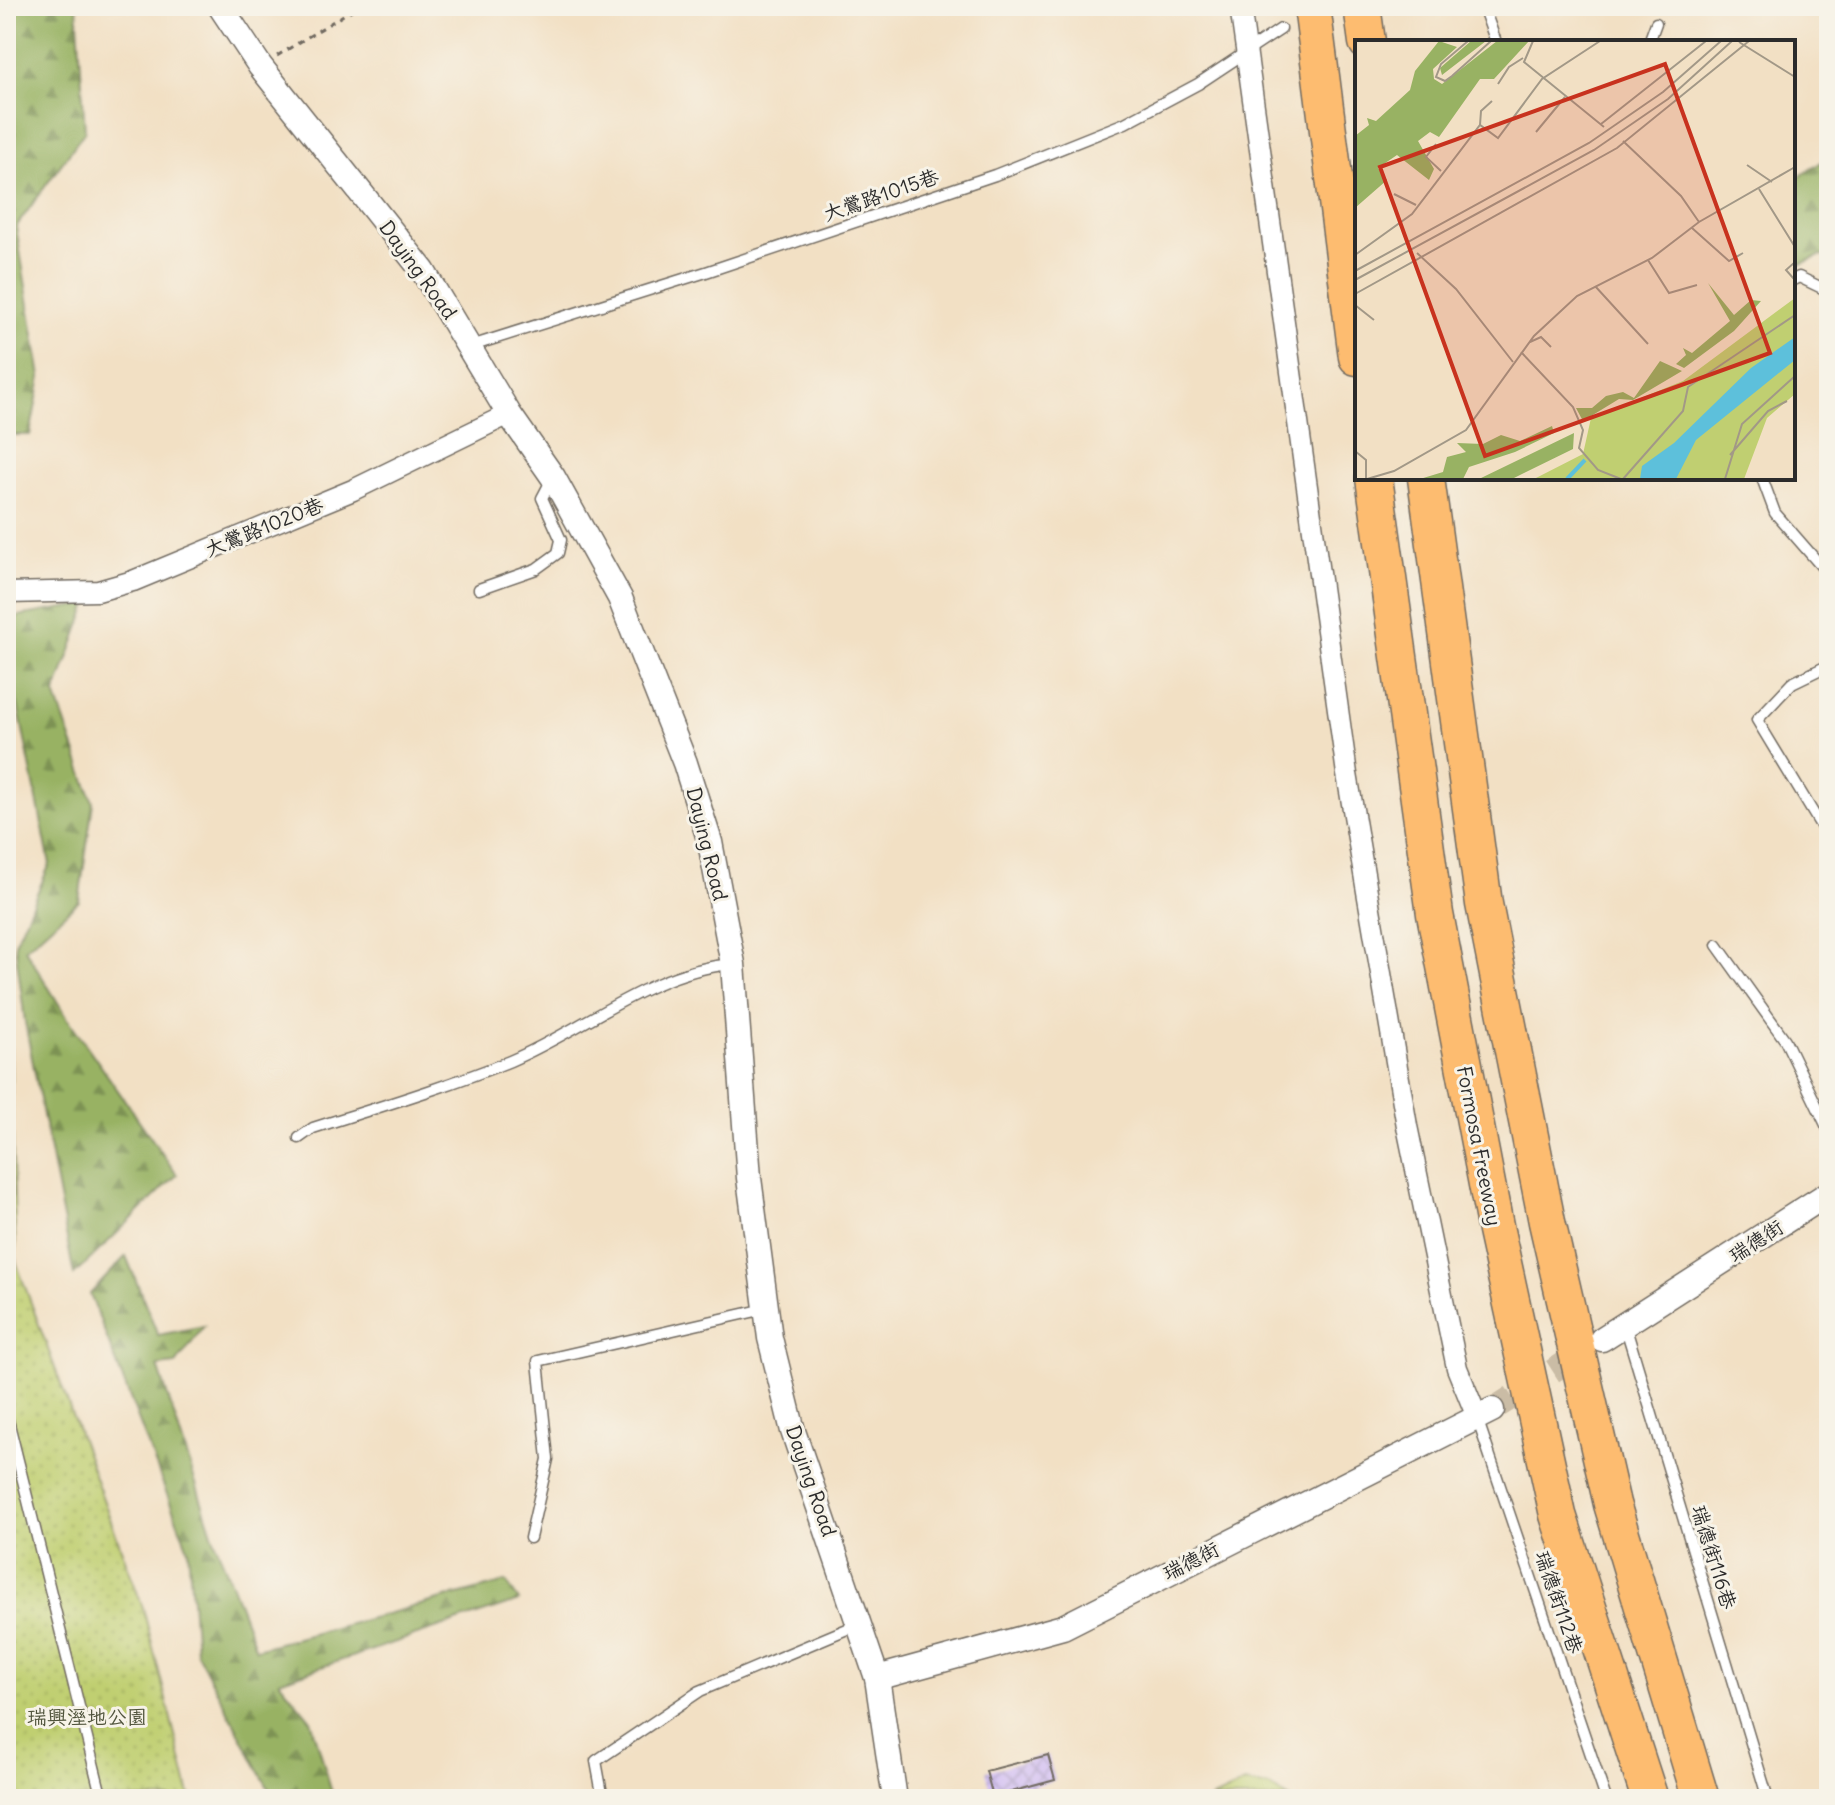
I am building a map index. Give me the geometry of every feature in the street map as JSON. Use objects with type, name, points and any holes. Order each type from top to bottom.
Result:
[{"type":"highway","points":[[1312,6],[1355,341]]},
{"type":"highway","points":[[1362,6],[1367,40]]},
{"type":"highway","name":"Formosa Freeway","points":[[1374,480],[1435,914],[1496,1231],[1558,1515],[1650,1799]]},
{"type":"highway","points":[[1426,480],[1484,904],[1547,1222],[1612,1504],[1701,1799]]},
{"type":"street","name":"Daying Road","points":[[220,6],[260,66],[423,271],[471,346],[509,414],[553,477],[620,598],[685,763],[710,842],[733,964],[749,1178],[770,1338],[793,1431],[861,1623],[877,1678],[895,1799]]},
{"type":"street","points":[[1240,6],[1350,790],[1407,1126],[1457,1368],[1484,1414]]},
{"type":"street","name":"大鶯路1020巷","points":[[6,593],[98,591],[133,581],[353,490],[509,414]]},
{"type":"street","name":"瑞德街","points":[[1602,1339],[1829,1193]]},
{"type":"street","name":"瑞德街","points":[[877,1678],[1063,1627],[1484,1414]]},
{"type":"lane","points":[[1483,6],[1495,40]]},
{"type":"lane","points":[[1650,40],[1656,23]]},
{"type":"lane","name":"大鶯路1015巷","points":[[471,346],[706,272],[995,175],[1125,123],[1198,84],[1281,29]]},
{"type":"lane","points":[[1795,279],[1799,277],[1826,290],[1829,297]]},
{"type":"lane","points":[[479,589],[536,569],[558,553],[561,540],[542,498],[553,477]]},
{"type":"lane","points":[[1763,480],[1775,513],[1790,533],[1822,563],[1829,575]]},
{"type":"lane","points":[[1829,665],[1792,683],[1757,720],[1829,839]]},
{"type":"lane","points":[[1717,945],[1785,1040],[1829,1131]]},
{"type":"lane","points":[[299,1138],[313,1128],[512,1060],[676,975],[706,966],[733,964]]},
{"type":"lane","points":[[530,1538],[548,1459],[538,1361],[767,1309]]},
{"type":"lane","name":"瑞德街116巷","points":[[1625,1325],[1768,1799]]},
{"type":"lane","points":[[6,1412],[102,1799]]},
{"type":"lane","name":"瑞德街112巷","points":[[1484,1414],[1606,1799]]},
{"type":"lane","points":[[603,1799],[596,1761],[700,1691],[861,1623]]},
{"type":"path","points":[[260,66],[358,6]]},
{"type":"green space","points":[[6,6],[77,6],[85,131],[16,227],[41,377],[30,435],[6,435]]},
{"type":"green space","points":[[1829,157],[1829,257],[1820,256],[1795,266],[1795,180]]},
{"type":"green space","points":[[88,604],[55,694],[93,802],[79,901],[25,949],[68,1019],[177,1175],[74,1275],[25,1022],[15,943],[50,864],[6,646],[6,618]]},
{"type":"green space","name":"瑞興溼地公園","points":[[6,920],[16,1262],[143,1608],[191,1799],[6,1799]]},
{"type":"green space","points":[[126,1256],[158,1335],[204,1326],[176,1364],[158,1366],[212,1533],[256,1649],[506,1582],[519,1601],[279,1681],[311,1720],[334,1799],[274,1799],[196,1651],[188,1549],[90,1294]]},
{"type":"green space","points":[[1245,1783],[1269,1787],[1290,1799],[1211,1799]]},
{"type":"building","points":[[1048,1755],[1055,1780],[993,1797],[986,1771]]},
{"type":"tunnel","points":[[1492,1410],[1587,1349]]}]
